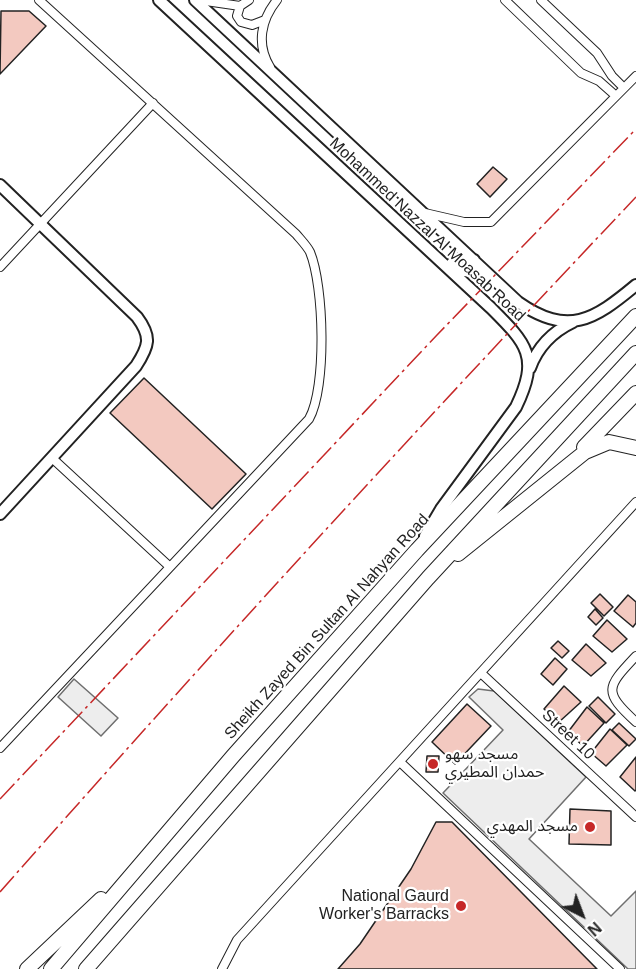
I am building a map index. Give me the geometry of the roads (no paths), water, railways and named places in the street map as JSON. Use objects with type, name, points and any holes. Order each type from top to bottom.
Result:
[{"type":"highway","name":"Sheikh Zayed Bin Sultan Al Nahyan Road","points":[[51,969],[146,857],[417,550],[636,316]]},
{"type":"highway","points":[[86,969],[429,578],[636,352]]},
{"type":"highway","points":[[553,479],[636,393]]},
{"type":"highway","points":[[429,578],[597,445],[619,443],[636,448]]},
{"type":"highway","points":[[27,969],[146,857]]},
{"type":"highway","points":[[99,969],[112,940]]},
{"type":"street","points":[[0,748],[309,418],[317,399],[320,311],[317,275],[309,250],[296,234],[39,0]]},
{"type":"street","name":"Mohammed Nazzal Al Moasab Road","points":[[159,0],[326,157],[389,212],[516,333],[528,352],[528,371],[524,390],[516,407],[441,508],[417,550]]},
{"type":"street","points":[[197,0],[240,6]]},
{"type":"street","name":"Mohammed Nazzal Al Moasab Road","points":[[197,0],[275,76],[425,213],[518,302],[536,315],[548,320],[585,319],[614,303],[636,285]]},
{"type":"street","points":[[249,0],[240,6],[237,16],[241,22],[252,25],[264,20]]},
{"type":"street","points":[[275,76],[264,57],[261,46],[264,20],[277,0]]},
{"type":"street","points":[[505,0],[575,68],[593,78],[616,96]]},
{"type":"street","points":[[542,0],[597,53],[624,88]]},
{"type":"street","points":[[593,78],[603,72],[605,65]]},
{"type":"street","points":[[425,213],[464,222],[491,222],[636,76]]},
{"type":"street","points":[[0,267],[153,103]]},
{"type":"street","points":[[0,185],[137,317],[146,329],[148,339],[147,348],[136,366],[0,514]]},
{"type":"street","points":[[389,212],[422,234],[461,270],[470,272],[473,270],[474,260]]},
{"type":"street","points":[[528,371],[540,347],[549,337],[560,329],[585,319]]},
{"type":"street","points":[[52,458],[170,567]]},
{"type":"street","points":[[222,969],[237,940],[636,503]]},
{"type":"street","points":[[636,656],[613,680],[611,687],[619,707],[636,722]]},
{"type":"street","name":"Street 10","points":[[482,674],[636,817]]},
{"type":"street","points":[[400,762],[620,969]]},
{"type":"place","name":"مسجد سهو حمدان المطيري","points":[[433,764]]},
{"type":"place","name":"مسجد المهدي","points":[[590,827]]},
{"type":"place","name":"National Gaurd Worker's Barracks","points":[[461,906]]}]
